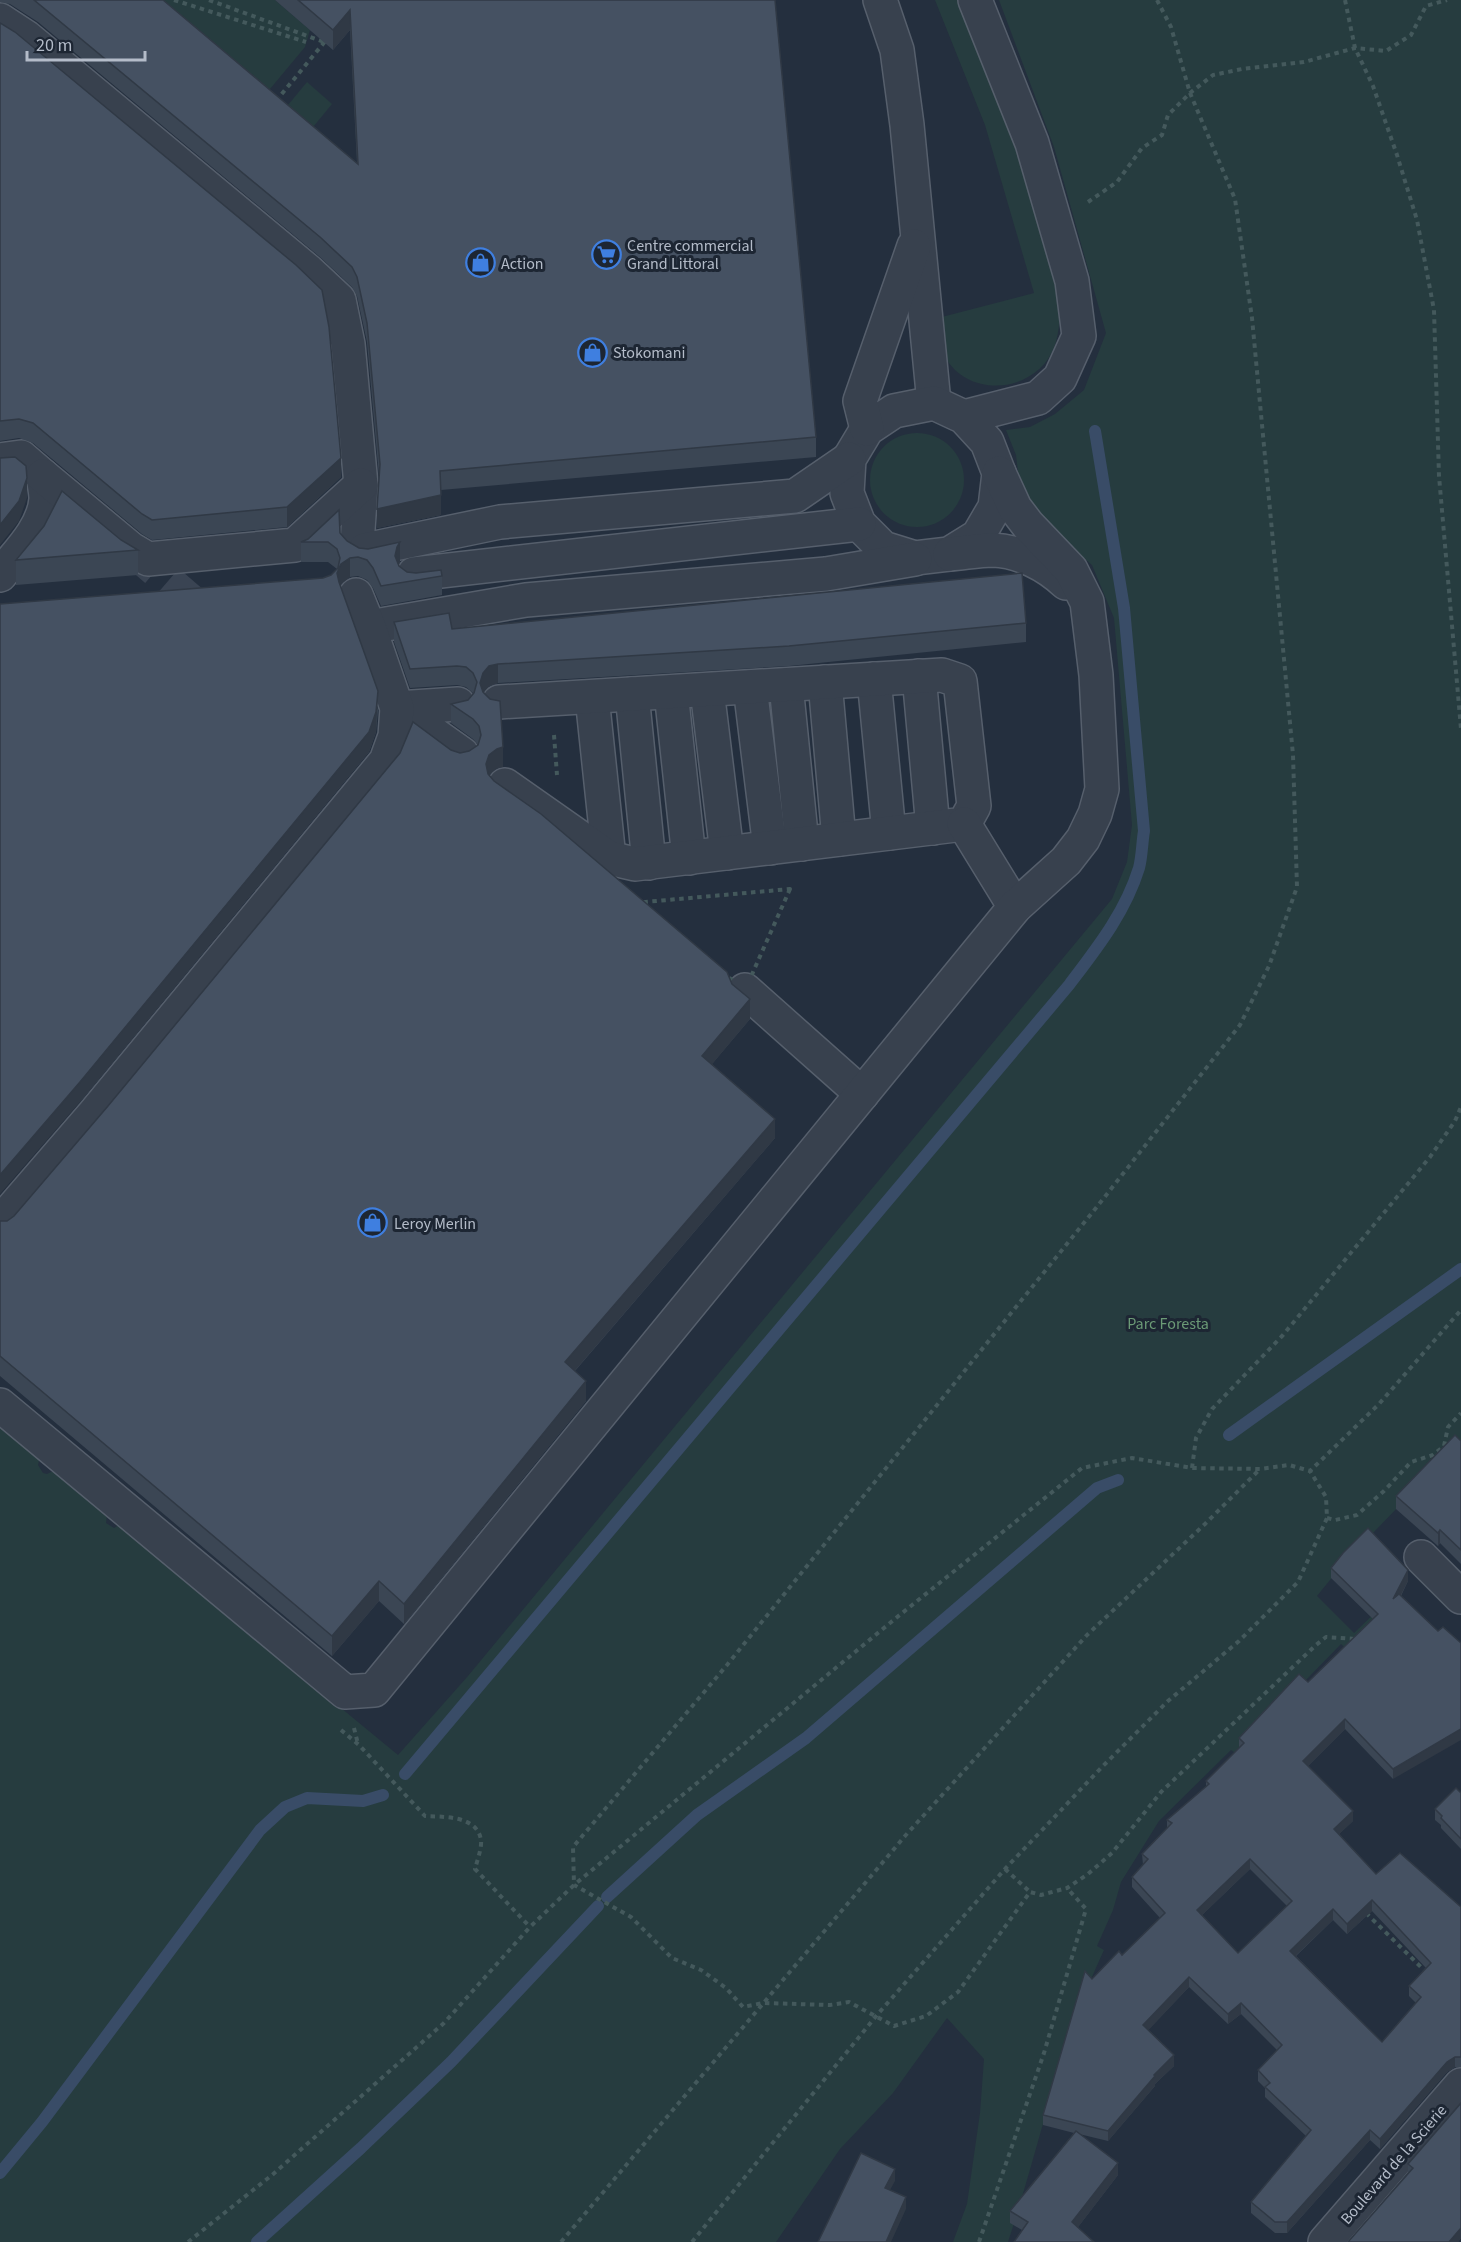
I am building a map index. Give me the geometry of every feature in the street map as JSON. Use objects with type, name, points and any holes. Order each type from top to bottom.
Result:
[{"type":"street","points":[[880,0],[897,50],[907,124],[933,403]]},
{"type":"street","points":[[964,417],[1038,398],[1059,378],[1079,336],[1072,281],[1032,143],[975,0]]},
{"type":"street","points":[[0,20],[26,37],[60,65],[308,271],[339,300],[348,344],[361,485],[361,547],[373,566],[372,576],[363,591],[356,595],[339,596],[313,564]]},
{"type":"street","points":[[867,429],[860,401],[918,234]]},
{"type":"street","points":[[0,1405],[345,1692],[374,1690],[1015,907],[1066,861],[1083,839],[1095,814],[1102,789],[1096,675],[1087,602],[1071,570],[1015,508],[987,442],[964,417],[933,403],[894,411],[867,429],[849,459],[795,496],[500,522],[361,547],[339,544],[313,564],[148,559],[131,549],[16,458]]},
{"type":"street","points":[[0,575],[27,543],[46,500],[16,458]]},
{"type":"street","points":[[849,459],[847,493],[859,524],[883,548],[915,558]]},
{"type":"street","points":[[949,554],[978,536],[995,507],[999,473]]},
{"type":"street","points":[[313,564],[361,485]]},
{"type":"street","points":[[414,574],[859,524]]},
{"type":"street","points":[[369,627],[526,600],[826,574],[915,558],[993,550],[1023,555],[1056,573],[1087,602]]},
{"type":"street","points":[[0,1222],[94,1114],[386,761],[395,736],[397,708],[356,595]]},
{"type":"street","points":[[499,702],[942,675],[960,681],[974,806],[949,826],[634,864],[609,858],[505,785]]},
{"type":"street","points":[[874,679],[889,833]]},
{"type":"street","points":[[825,682],[839,839]]},
{"type":"street","points":[[786,685],[802,844]]},
{"type":"street","points":[[750,687],[771,848]]},
{"type":"street","points":[[708,690],[727,853]]},
{"type":"street","points":[[671,692],[689,858]]},
{"type":"street","points":[[632,694],[649,863]]},
{"type":"street","points":[[592,697],[609,858]]},
{"type":"street","points":[[397,708],[458,704]]},
{"type":"street","points":[[397,708],[462,754]]},
{"type":"street","points":[[949,826],[1015,907]]},
{"type":"street","points":[[745,990],[862,1095]]},
{"type":"street","points":[[1421,1557],[1461,1597]]},
{"type":"street","name":"Boulevard de la Scierie","points":[[1325,2242],[1461,2085]]},
{"type":"path","points":[[174,0],[306,42]]},
{"type":"path","points":[[209,0],[325,42]]},
{"type":"path","points":[[574,1886],[573,1847],[727,1665],[1096,1208],[1240,1025],[1269,966],[1297,887],[1293,755],[1244,252],[1235,199],[1190,93],[1171,27],[1157,0]]},
{"type":"path","points":[[1345,0],[1355,48],[1373,86],[1401,165],[1417,220],[1434,310],[1439,476],[1461,729]]},
{"type":"path","points":[[1057,229],[1100,192],[1117,182],[1142,148],[1162,135],[1168,115],[1190,93],[1213,75],[1242,69],[1304,62],[1355,48],[1386,51],[1411,35],[1426,6],[1447,0]]},
{"type":"path","points":[[270,109],[332,34]]},
{"type":"path","points":[[790,890],[745,990],[643,910],[634,903],[790,890]]},
{"type":"path","points":[[1192,1468],[1196,1438],[1212,1409],[1283,1335],[1350,1255],[1430,1157],[1455,1121],[1461,1107]]},
{"type":"path","points":[[1310,1471],[1379,1404],[1461,1310]]},
{"type":"path","points":[[1328,1518],[1335,1520],[1357,1515],[1411,1462],[1433,1455],[1444,1446],[1448,1427],[1461,1413]]},
{"type":"path","points":[[188,2242],[272,2175],[444,2023],[530,1927],[574,1886],[896,1618],[1082,1468],[1132,1458],[1192,1468],[1260,1468],[1289,1465],[1310,1471],[1326,1497],[1328,1518],[1299,1582],[1239,1641],[1168,1701],[1005,1869],[877,2015],[692,2242]]},
{"type":"path","points":[[561,2242],[905,1836],[1087,1635],[1205,1524],[1260,1468]]},
{"type":"path","points":[[1005,1869],[1030,1892],[1041,1895],[1066,1888],[1088,1874],[1112,1853],[1161,1792],[1316,1644],[1326,1637],[1337,1636],[1356,1640],[1364,1632]]},
{"type":"path","points":[[574,1886],[631,1917],[672,1958],[701,1970],[726,1988],[742,2007],[762,2003],[830,2005],[849,2002],[894,2026],[926,2016],[958,1992],[1030,1892]]},
{"type":"path","points":[[979,2242],[1044,2053],[1086,1909],[1066,1888]]},
{"type":"path","points":[[1363,1909],[1428,1974]]},
{"type":"green space","points":[[139,0],[275,0],[310,30],[305,47],[260,101]]},
{"type":"green space","points":[[935,0],[961,0],[1000,93],[1060,286],[1058,331],[1055,345],[1047,361],[1035,373],[1020,381],[1003,385],[987,385],[970,380],[956,371],[945,357],[937,341],[938,318],[1034,293],[985,125]]},
{"type":"green space","name":"Parc Foresta","points":[[999,0],[1461,0],[1461,1442],[1343,1564],[1317,1596],[1354,1633],[1382,1606],[1350,1652],[1341,1644],[1235,1753],[1231,1750],[1159,1821],[1121,1882],[1113,1910],[1097,1946],[1104,1950],[1075,2021],[1008,2242],[953,2242],[967,2204],[980,2113],[984,2059],[947,2018],[893,2093],[840,2149],[776,2242],[0,2242],[0,1428],[39,1460],[38,1465],[43,1473],[53,1471],[107,1515],[106,1523],[114,1528],[119,1525],[398,1755],[468,1676],[1112,899],[1127,862],[1132,825],[1114,618],[1092,565],[1053,531],[1033,507],[1019,480],[1016,455],[1006,430],[1030,427],[1055,414],[1084,390],[1106,333],[1054,147]]},
{"type":"green space","points":[[307,82],[332,104],[304,138],[279,116]]},
{"type":"green space","points":[[917,433],[935,437],[950,447],[960,462],[964,480],[960,498],[950,513],[935,523],[917,527],[899,523],[884,513],[874,498],[870,480],[874,462],[884,447],[899,437]]},
{"type":"building","name":"Centre commercial Grand Littoral","points":[[34,0],[163,0],[358,164],[350,10],[333,30],[298,0],[775,0],[816,437],[440,471],[441,495],[377,509],[380,464],[367,323],[357,277],[352,267],[320,237]]},
{"type":"building","points":[[0,23],[15,32],[296,265],[322,290],[329,327],[341,458],[287,507],[152,520],[33,423],[19,419],[0,421]]},
{"type":"building","points":[[15,457],[26,466],[27,478],[19,501],[0,525],[0,458]]},
{"type":"building","points":[[62,491],[121,540],[138,550],[16,560],[44,526]]},
{"type":"building","points":[[339,510],[340,533],[347,541],[359,548],[368,549],[400,542],[395,556],[399,566],[407,572],[416,573],[441,570],[442,576],[381,586],[367,560],[358,557],[350,558],[341,564],[337,573],[339,582],[378,691],[376,712],[369,732],[80,1082],[0,1175],[0,604],[323,578],[331,575],[338,568],[340,558],[337,549],[328,542],[301,542],[308,539]]},
{"type":"building","points":[[1022,573],[1026,623],[789,646],[498,664],[489,666],[483,673],[480,683],[483,692],[490,699],[500,701],[503,747],[489,755],[486,764],[488,774],[494,781],[541,814],[727,972],[732,984],[750,999],[702,1056],[775,1119],[565,1362],[586,1381],[404,1604],[379,1581],[332,1636],[0,1356],[0,1221],[7,1221],[14,1216],[108,1106],[400,753],[413,722],[451,750],[460,753],[469,751],[478,745],[481,735],[479,726],[451,704],[468,700],[474,693],[477,682],[473,673],[466,667],[457,666],[410,669],[394,622],[449,613],[452,629]]},
{"type":"building","points":[[1455,1435],[1461,1441],[1461,1550],[1440,1530],[1438,1533],[1396,1496]]},
{"type":"building","points":[[1368,1528],[1408,1570],[1393,1599],[1399,1594],[1438,1631],[1443,1627],[1461,1643],[1461,1729],[1393,1769],[1345,1719],[1303,1761],[1353,1811],[1334,1829],[1376,1874],[1400,1853],[1461,1907],[1461,2057],[1455,2057],[1447,2062],[1380,2139],[1370,2130],[1287,2222],[1275,2222],[1251,2202],[1311,2130],[1265,2087],[1270,2083],[1258,2070],[1282,2045],[1241,2003],[1228,2014],[1189,1977],[1143,2025],[1174,2055],[1154,2075],[1108,2131],[1043,2115],[1085,1971],[1092,1979],[1119,1951],[1122,1955],[1165,1913],[1132,1877],[1148,1859],[1142,1854],[1172,1823],[1167,1820],[1209,1784],[1206,1781],[1244,1743],[1239,1738],[1299,1674],[1308,1682],[1378,1614],[1331,1568]],"holes":[[[1250,1859],[1292,1901],[1238,1953],[1197,1910]],[[1372,1900],[1431,1963],[1409,1986],[1421,1997],[1382,2042],[1290,1951],[1333,1909],[1347,1924]]]},
{"type":"building","points":[[1456,1788],[1461,1793],[1461,1839],[1435,1809]]},
{"type":"building","points":[[1461,2103],[1461,2228],[1449,2242],[1348,2242],[1413,2168],[1408,2164]]},
{"type":"building","points":[[1076,2131],[1118,2163],[1072,2222],[1094,2242],[1014,2242],[1028,2222],[1010,2211]]},
{"type":"building","points":[[861,2153],[895,2169],[885,2188],[906,2197],[886,2242],[818,2242]]},
{"type":"waterway","points":[[405,1774],[1069,985],[1109,930],[1126,900],[1139,868],[1144,831],[1124,608],[1095,431]]},
{"type":"waterway","points":[[1229,1435],[1461,1269]]},
{"type":"waterway","points":[[607,1897],[697,1815],[806,1738],[1097,1488],[1118,1480]]},
{"type":"waterway","points":[[0,2173],[42,2122],[260,1830],[285,1807],[307,1798],[363,1801],[383,1795]]},
{"type":"waterway","points":[[257,2242],[361,2148],[451,2062],[598,1906]]},
{"type":"tunnel","points":[[131,549],[211,618]]},
{"type":"place","name":"Centre commercial Grand Littoral","points":[[606,254]]},
{"type":"place","name":"Action","points":[[480,263]]},
{"type":"place","name":"Stokomani","points":[[592,352]]},
{"type":"place","name":"Leroy Merlin","points":[[373,1223]]}]
